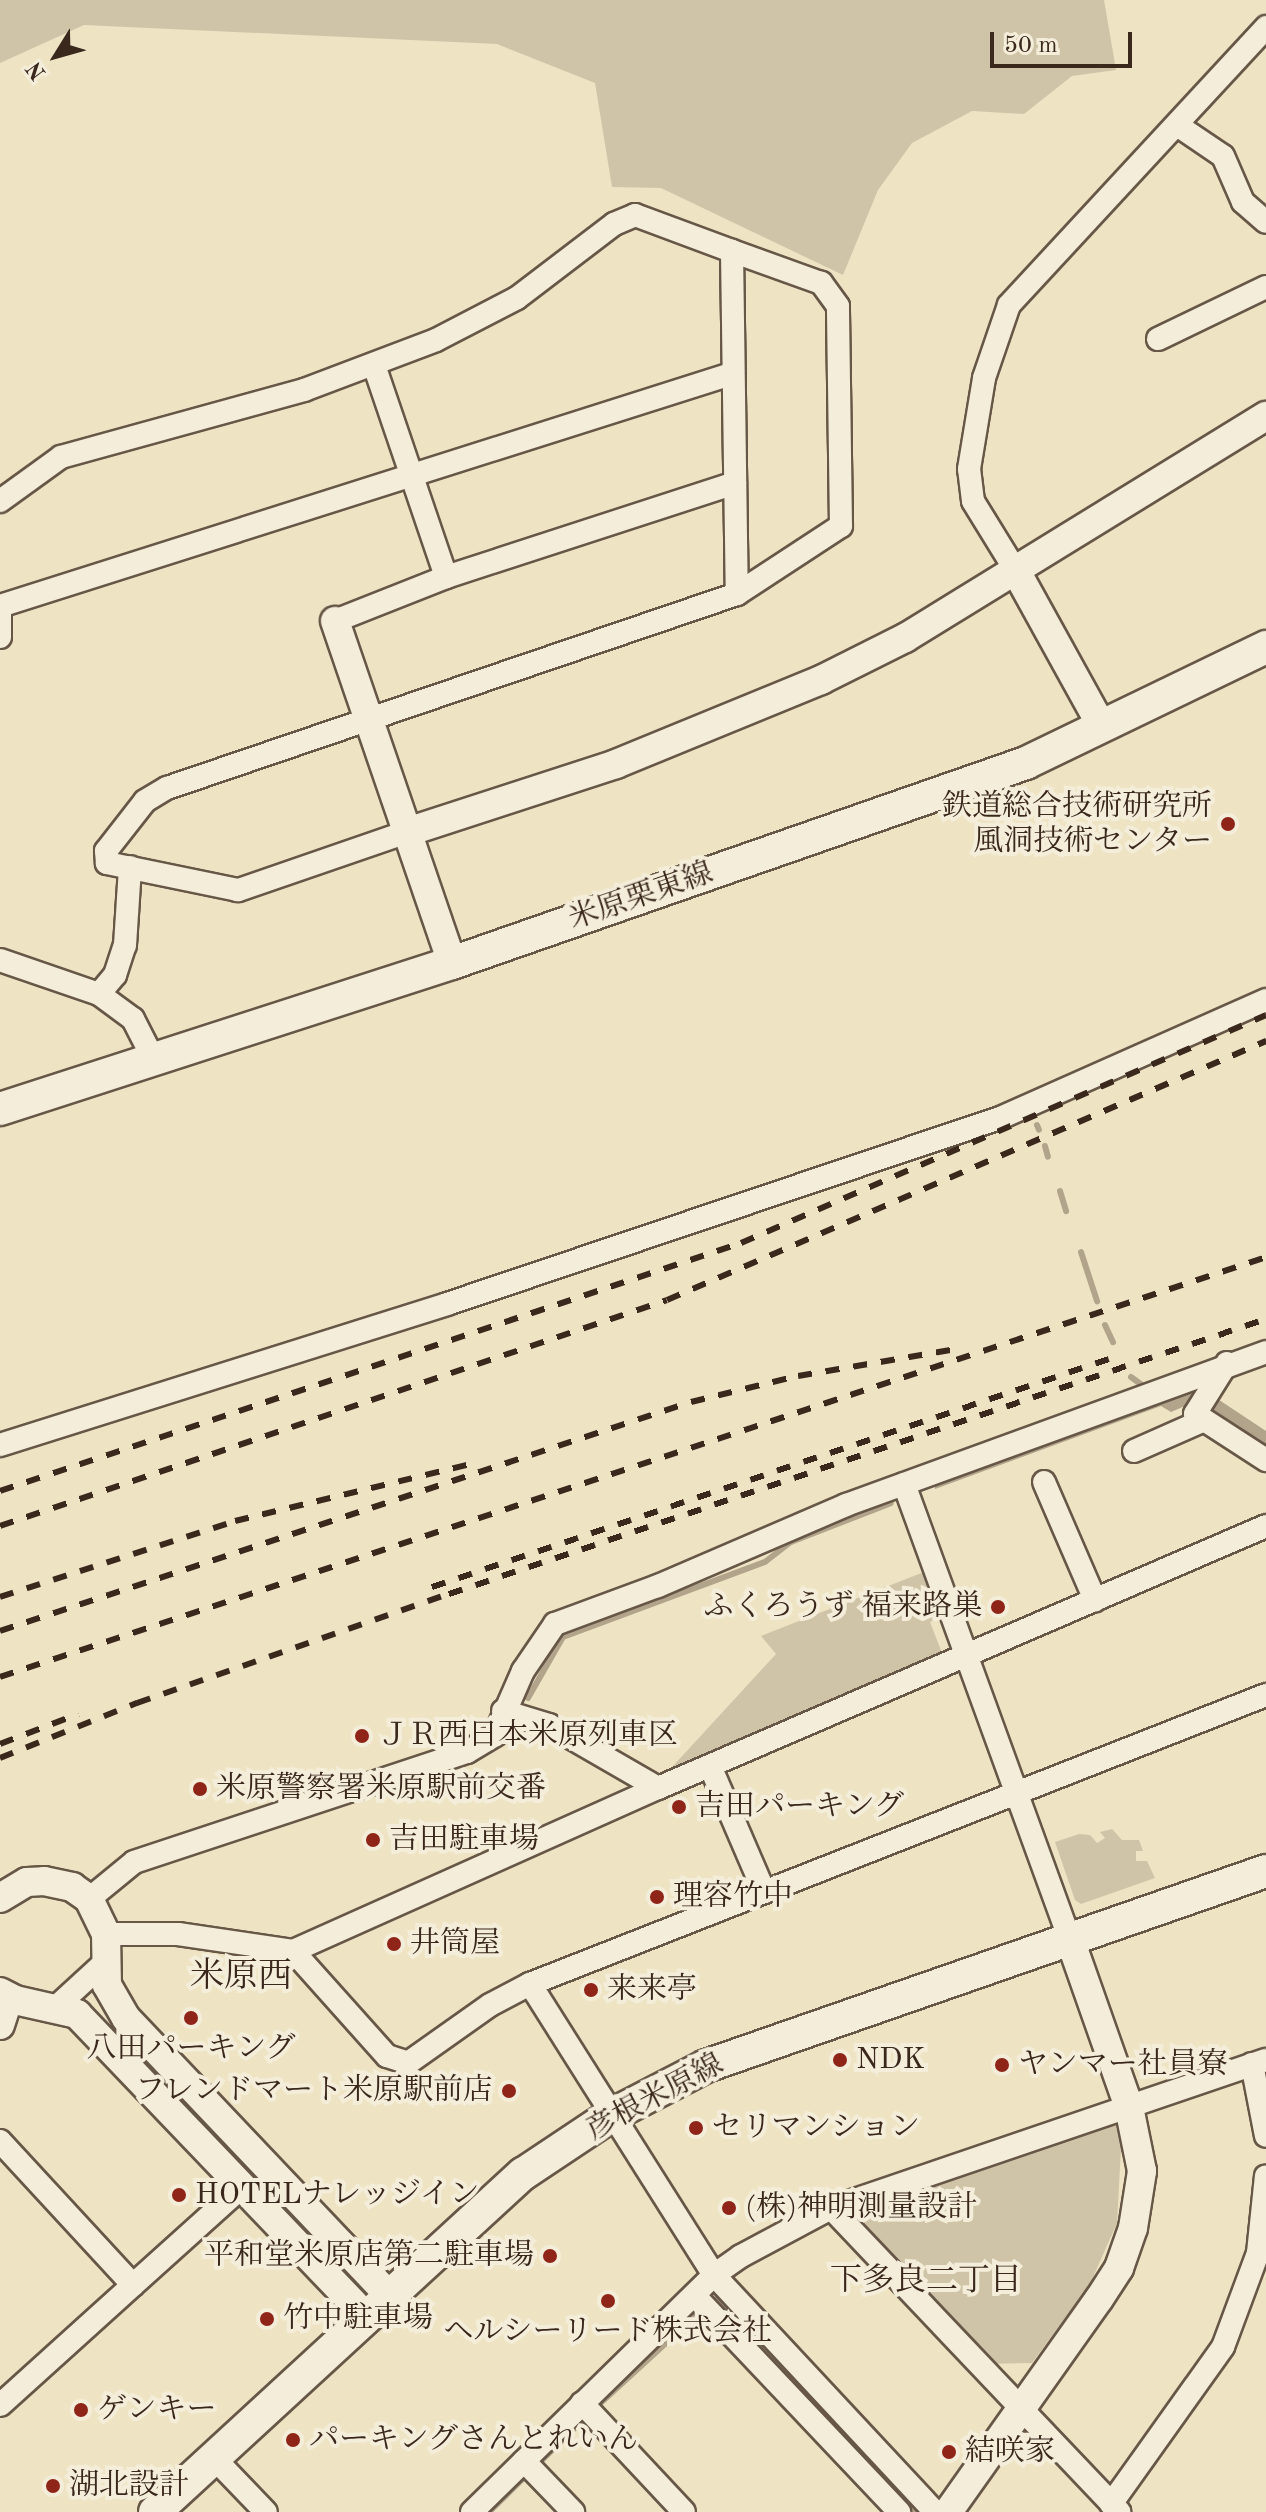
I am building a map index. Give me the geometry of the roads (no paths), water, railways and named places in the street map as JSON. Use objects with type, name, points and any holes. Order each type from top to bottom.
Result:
[{"type":"main road","name":"米原栗東線","points":[[0,1109],[452,963],[1026,763],[1266,647]]},
{"type":"main road","name":"彦根米原線","points":[[155,2512],[523,2174],[610,2116],[706,2066],[1266,1871]]},
{"type":"street","points":[[1102,727],[1016,571],[973,501],[969,469],[995,338],[1009,305],[1035,273],[1266,27]]},
{"type":"street","points":[[1177,125],[1223,156],[1243,202],[1266,222]]},
{"type":"street","points":[[0,501],[61,457],[304,390],[374,365],[517,298],[614,224],[635,215],[821,283],[838,306],[841,526],[737,594],[153,795],[106,851],[107,863],[238,890],[616,764],[746,713],[905,638],[1266,416]]},
{"type":"street","points":[[732,251],[731,374],[737,594]]},
{"type":"street","points":[[1158,339],[1266,287]]},
{"type":"street","points":[[374,365],[446,577]]},
{"type":"street","points":[[0,637],[0,606],[731,374]]},
{"type":"street","points":[[452,963],[404,833],[335,621],[446,577],[735,483]]},
{"type":"street","points":[[99,994],[115,975],[125,945],[130,867]]},
{"type":"street","points":[[0,960],[99,994],[133,1019],[153,1058]]},
{"type":"street","points":[[0,1445],[447,1304],[1000,1118],[1266,1000]]},
{"type":"street","points":[[89,1899],[134,1862],[467,1752],[495,1735],[503,1711],[555,1624],[904,1484],[1227,1363],[1266,1352]]},
{"type":"street","points":[[1134,1451],[1199,1416],[1210,1388],[1227,1363]]},
{"type":"street","points":[[1199,1416],[1266,1460]]},
{"type":"street","points":[[1044,1482],[1095,1600]]},
{"type":"street","points":[[904,1484],[1019,1792],[1129,2107],[1142,2171],[1133,2228],[1119,2268],[948,2512]]},
{"type":"street","points":[[106,1934],[178,1934],[293,1951],[658,1788],[1266,1526]]},
{"type":"street","points":[[293,1951],[387,2056],[408,2063],[490,2005],[530,1984],[763,1889],[1266,1695]]},
{"type":"street","points":[[503,1711],[549,1725],[658,1788]]},
{"type":"street","points":[[710,1766],[763,1889]]},
{"type":"street","points":[[0,1898],[27,1882],[44,1881],[72,1887],[89,1899],[106,1934],[103,1964],[111,1997],[126,2018],[378,2305]]},
{"type":"street","points":[[56,2007],[103,1964]]},
{"type":"street","points":[[530,1984],[610,2116],[714,2275],[935,2512]]},
{"type":"street","points":[[0,2025],[4,1994],[77,2014],[243,2186],[378,2305]]},
{"type":"street","points":[[472,2512],[530,2467],[588,2410],[714,2275],[831,2208],[1259,2062],[1266,2136]]},
{"type":"street","points":[[0,2141],[133,2285]]},
{"type":"street","points":[[831,2208],[1115,2508],[1223,2347],[1258,2253],[1266,2176]]},
{"type":"street","points":[[3,2396],[243,2186]]},
{"type":"street","points":[[694,2295],[899,2512]]},
{"type":"street","points":[[588,2410],[684,2512]]},
{"type":"street","points":[[213,2457],[266,2512]]},
{"type":"street","points":[[530,2467],[573,2512]]},
{"type":"waterway","points":[[1037,1125],[1039,1130]]},
{"type":"waterway","points":[[1045,1146],[1048,1157]]},
{"type":"waterway","points":[[1060,1191],[1066,1211]]},
{"type":"waterway","points":[[1081,1252],[1097,1301]]},
{"type":"waterway","points":[[1105,1325],[1113,1342]]},
{"type":"waterway","points":[[1131,1377],[1142,1385]]},
{"type":"waterway","points":[[528,1698],[563,1637],[765,1562],[791,1542],[891,1503]]},
{"type":"waterway","points":[[710,2304],[717,2299],[917,2512]]},
{"type":"waterway","points":[[594,2409],[701,2311]]},
{"type":"waterway","points":[[489,2512],[586,2417]]},
{"type":"railway","points":[[0,1491],[741,1243],[1266,1015]]},
{"type":"railway","points":[[0,1526],[667,1300],[1266,1041]]},
{"type":"railway","points":[[0,1677],[1266,1257]]},
{"type":"railway","points":[[0,1758],[137,1703],[449,1594],[1266,1319]]},
{"type":"railway","points":[[0,1631],[691,1402],[798,1376],[961,1348]]},
{"type":"railway","points":[[432,1587],[1118,1356]]},
{"type":"railway","points":[[0,1597],[235,1521],[471,1464]]},
{"type":"railway","points":[[0,1744],[78,1714]]},
{"type":"place","name":"鉄道総合技術研究所 風洞技術センター","points":[[1228,824]]},
{"type":"place","name":"ふくろうず 福来路巣","points":[[998,1607]]},
{"type":"place","name":"ＪＲ西日本米原列車区","points":[[362,1736]]},
{"type":"place","name":"米原警察署米原駅前交番","points":[[200,1789]]},
{"type":"place","name":"吉田パーキング","points":[[679,1807]]},
{"type":"place","name":"吉田駐車場","points":[[373,1840]]},
{"type":"place","name":"理容竹中","points":[[657,1897]]},
{"type":"place","name":"井筒屋","points":[[394,1944]]},
{"type":"place","name":"来来亭","points":[[591,1990]]},
{"type":"place","name":"八田パーキング","points":[[191,2018]]},
{"type":"place","name":"NDK","points":[[840,2060]]},
{"type":"place","name":"ヤンマー社員寮","points":[[1002,2065]]},
{"type":"place","name":"フレンドマート米原駅前店","points":[[509,2091]]},
{"type":"place","name":"セリマンション","points":[[696,2128]]},
{"type":"place","name":"HOTELナレッジイン","points":[[179,2195]]},
{"type":"place","name":"(株)神明測量設計","points":[[729,2208]]},
{"type":"place","name":"平和堂米原店第二駐車場","points":[[550,2256]]},
{"type":"place","name":"ヘルシーリード株式会社","points":[[608,2301]]},
{"type":"place","name":"竹中駐車場","points":[[267,2319]]},
{"type":"place","name":"ゲンキー","points":[[81,2410]]},
{"type":"place","name":"パーキングさんとれいん","points":[[293,2440]]},
{"type":"place","name":"結咲家","points":[[949,2452]]},
{"type":"place","name":"湖北設計","points":[[53,2486]]},
{"type":"district","name":"米原西","points":[[241,1978]]},
{"type":"district","name":"下多良二丁目","points":[[926,2282]]}]
